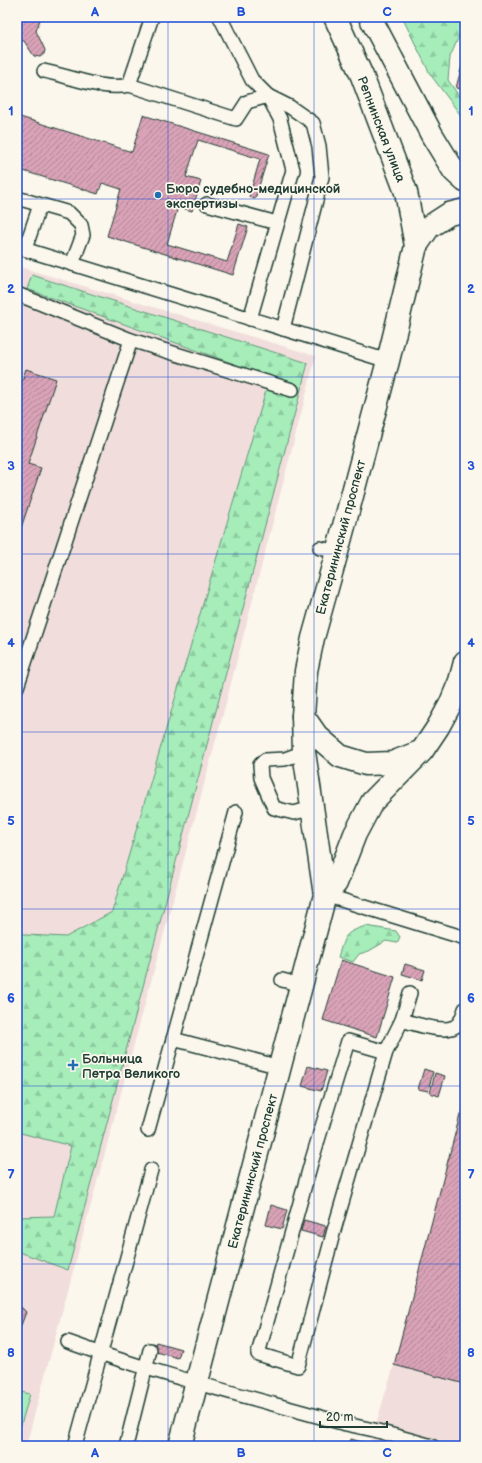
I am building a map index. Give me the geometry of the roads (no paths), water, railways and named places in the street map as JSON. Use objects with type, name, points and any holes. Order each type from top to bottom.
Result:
[{"type":"street","name":"Репнинская улица","points":[[334,17],[362,76],[406,192],[416,246]]},
{"type":"street","points":[[370,17],[432,135],[454,171],[465,181]]},
{"type":"street","name":"Екатерининский проспект","points":[[325,895],[304,752],[303,716],[306,671],[328,550],[388,361],[416,246],[430,227],[449,214],[465,210]]},
{"type":"street","name":"Екатерининский проспект","points":[[180,1446],[280,1067],[292,983],[325,895],[336,883],[355,834],[372,802],[422,751],[438,727],[450,705],[460,681],[465,662]]},
{"type":"street","points":[[303,716],[318,736],[340,756],[366,764],[392,762],[422,751]]},
{"type":"lane","points":[[129,85],[152,17]]},
{"type":"lane","points":[[220,17],[252,80],[268,96],[280,119],[293,170],[250,319]]},
{"type":"lane","points":[[44,71],[106,87],[120,87],[129,85],[236,119],[247,102],[268,96],[290,106],[313,123],[319,146],[322,177],[283,329]]},
{"type":"lane","points":[[17,198],[69,213],[81,225],[82,235],[72,264]]},
{"type":"lane","points":[[207,204],[277,223]]},
{"type":"lane","points":[[40,205],[21,248],[388,361]]},
{"type":"lane","points":[[17,295],[131,340],[292,390]]},
{"type":"lane","points":[[17,687],[131,340]]},
{"type":"lane","points":[[304,752],[285,759],[265,760],[260,766],[261,778],[274,808],[294,813],[302,811],[313,812]]},
{"type":"lane","points":[[148,1130],[236,812]]},
{"type":"lane","points":[[325,895],[465,938]]},
{"type":"lane","points":[[386,1052],[348,1041],[311,1163],[258,1354],[298,1366],[334,1230],[386,1052],[402,1020],[410,993]]},
{"type":"lane","points":[[402,1020],[446,1030],[455,1027],[462,1018],[465,1009]]},
{"type":"lane","points":[[173,1039],[280,1067]]},
{"type":"lane","points":[[75,1446],[151,1170]]},
{"type":"lane","points":[[68,1342],[100,1354],[196,1382],[346,1424],[432,1446]]},
{"type":"lane","points":[[126,1446],[150,1350]]},
{"type":"place","name":"Бюро судебно-медицинской экспертизы","points":[[158,195]]},
{"type":"place","name":"Больница Петра Великого","points":[[73,1065]]}]
